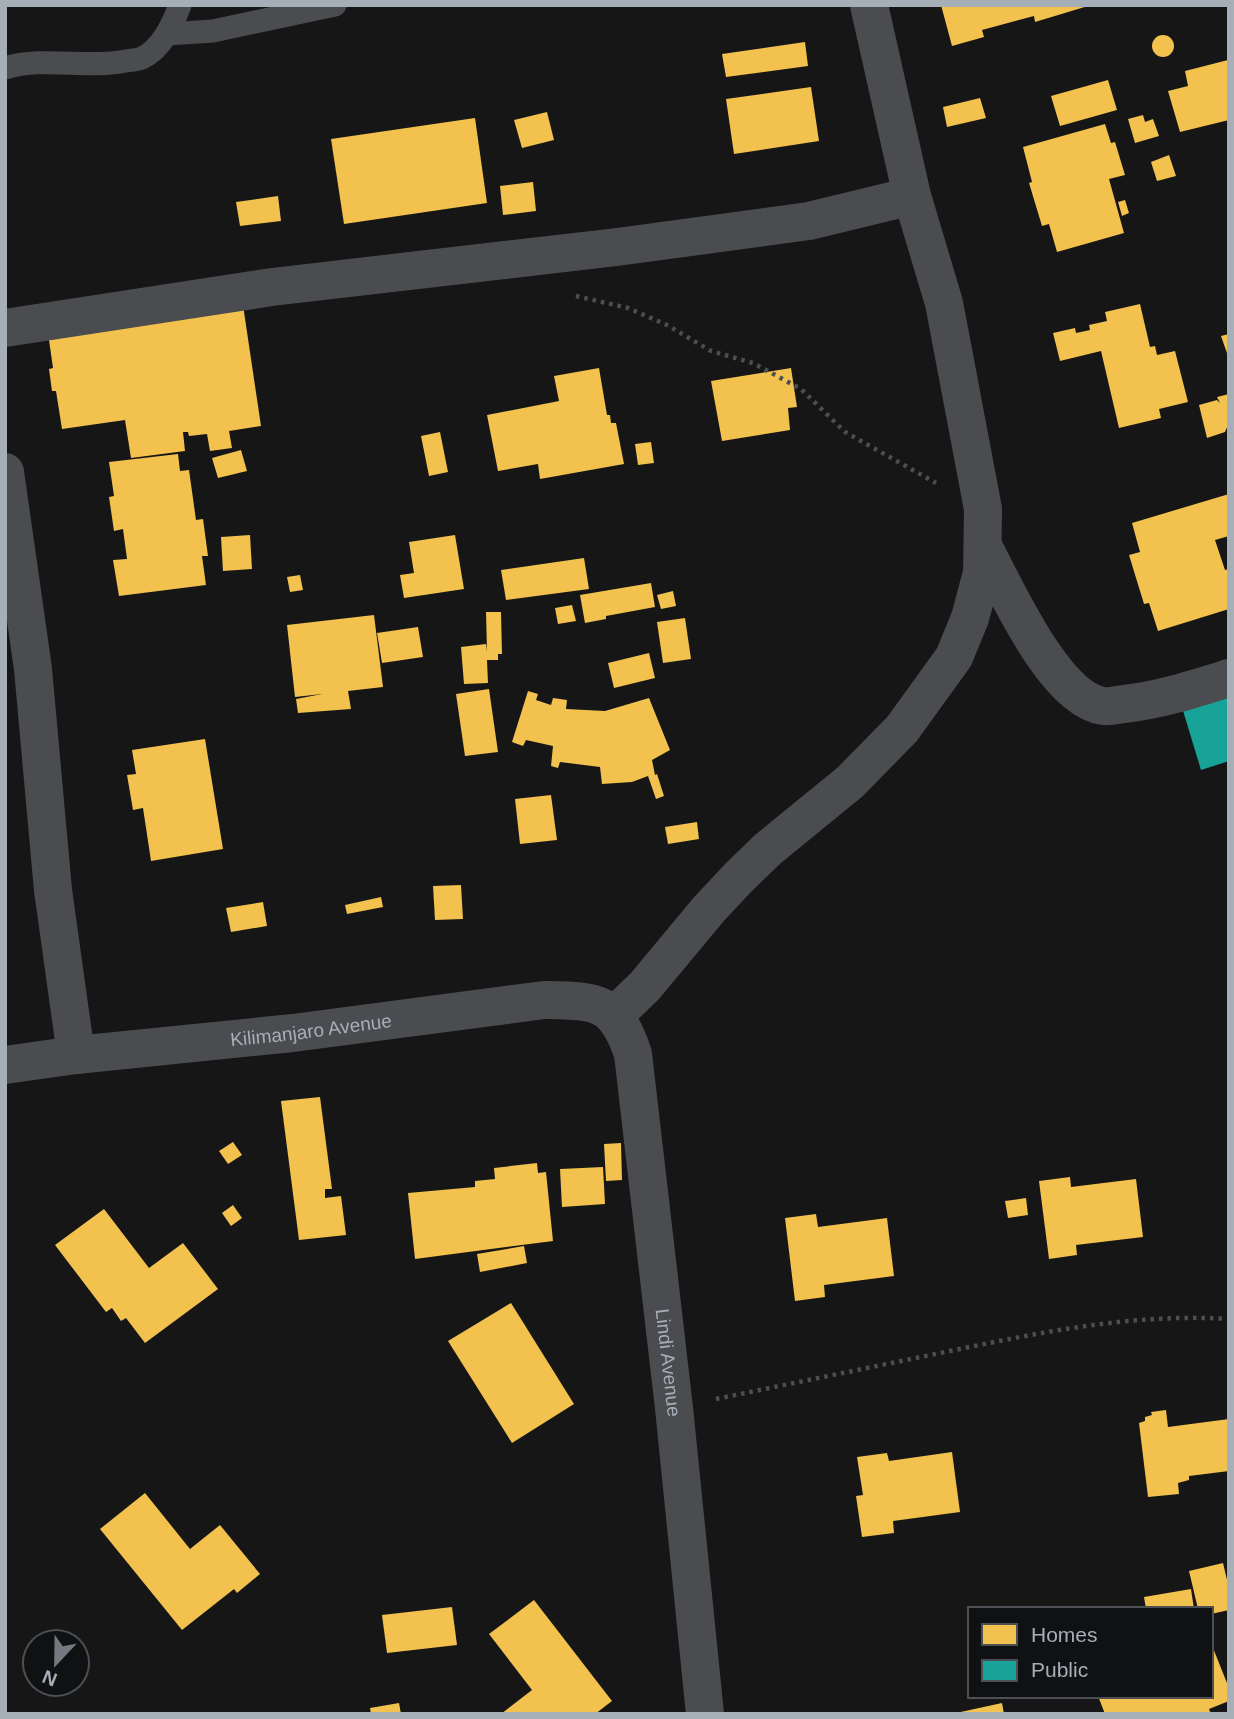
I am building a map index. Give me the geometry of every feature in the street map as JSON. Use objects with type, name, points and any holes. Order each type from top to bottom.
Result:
[{"type":"street","points":[[615,1016],[645,986],[739,877],[768,849],[850,782],[902,729],[939,681],[961,640],[982,573],[983,527],[944,303],[912,196],[869,5]]},
{"type":"street","points":[[5,328],[272,287],[617,247],[809,221],[912,196]]},
{"type":"street","points":[[5,472],[33,668],[53,890],[76,1055]]},
{"type":"street","points":[[983,527],[1023,622],[1055,671],[1070,690],[1083,700],[1103,706],[1155,701],[1229,678]]},
{"type":"street","name":"Kilimanjaro Avenue","points":[[5,1065],[293,1033],[544,1000],[585,1001],[615,1016]]},
{"type":"street","name":"Lindi Avenue","points":[[615,1016],[625,1029],[633,1054],[674,1408],[705,1714]]},
{"type":"lane","points":[[5,68],[55,63],[107,65],[143,58],[158,46],[167,34],[180,5]]},
{"type":"lane","points":[[167,34],[213,30],[335,5]]},
{"type":"path","points":[[566,294],[628,308],[667,325],[710,351],[753,363],[801,389],[845,432],[983,527]]},
{"type":"path","points":[[674,1408],[1000,1341],[1108,1322],[1197,1317],[1229,1319]]},
{"type":"building: Homes","points":[[941,5],[1088,6],[1035,22],[1034,16],[982,30],[984,37],[952,46]]},
{"type":"building: Homes","points":[[1163,35],[1173,42],[1174,46],[1167,56],[1163,57],[1153,50],[1152,46],[1159,36]]},
{"type":"building: Homes","points":[[805,42],[808,66],[726,77],[722,54]]},
{"type":"building: Homes","points":[[1228,60],[1229,120],[1180,132],[1168,91],[1188,86],[1185,71]]},
{"type":"building: Homes","points":[[1108,80],[1117,110],[1060,126],[1051,96]]},
{"type":"building: Homes","points":[[811,87],[819,141],[734,154],[726,99]]},
{"type":"building: Homes","points":[[980,98],[986,118],[947,127],[943,107]]},
{"type":"building: Homes","points":[[547,112],[554,140],[522,148],[514,120]]},
{"type":"building: Homes","points":[[1143,115],[1145,122],[1153,119],[1159,136],[1135,143],[1128,119]]},
{"type":"building: Homes","points":[[475,118],[487,203],[344,224],[331,139]]},
{"type":"building: Homes","points":[[1105,124],[1111,143],[1115,142],[1125,175],[1109,179],[1124,233],[1057,252],[1049,224],[1042,226],[1029,183],[1032,182],[1023,147]]},
{"type":"building: Homes","points":[[1169,155],[1176,176],[1157,181],[1151,162]]},
{"type":"building: Homes","points":[[533,182],[536,211],[503,215],[500,186]]},
{"type":"building: Homes","points":[[278,196],[281,221],[240,226],[236,202]]},
{"type":"building: Homes","points":[[1125,200],[1129,213],[1122,216],[1118,202]]},
{"type":"building: Homes","points":[[1140,304],[1150,347],[1155,346],[1157,355],[1175,351],[1188,402],[1159,409],[1161,418],[1119,428],[1101,351],[1060,361],[1053,333],[1075,328],[1076,333],[1090,330],[1089,325],[1107,321],[1105,312]]},
{"type":"building: Homes","points":[[243,305],[261,426],[229,431],[232,448],[210,451],[207,434],[189,436],[188,432],[183,432],[185,451],[131,458],[125,420],[62,429],[56,391],[52,391],[49,369],[53,368],[48,333]]},
{"type":"building: Homes","points":[[1229,334],[1229,356],[1228,356],[1221,336]]},
{"type":"building: Homes","points":[[599,368],[607,415],[610,415],[611,423],[616,423],[624,464],[540,479],[538,464],[498,471],[487,415],[559,401],[554,376]]},
{"type":"building: Homes","points":[[791,368],[797,407],[788,408],[790,430],[722,441],[711,381]]},
{"type":"building: Homes","points":[[1229,394],[1229,423],[1225,432],[1207,438],[1199,405],[1217,400],[1220,403],[1217,397]]},
{"type":"building: Homes","points":[[440,432],[448,472],[429,476],[421,436]]},
{"type":"building: Homes","points":[[651,442],[654,463],[638,465],[635,444]]},
{"type":"building: Homes","points":[[241,450],[247,471],[218,478],[212,458]]},
{"type":"building: Homes","points":[[178,454],[180,471],[189,470],[196,520],[203,519],[208,556],[202,556],[206,585],[119,596],[113,560],[127,559],[123,529],[114,531],[109,497],[114,496],[109,462]]},
{"type":"building: Homes","points":[[1229,494],[1229,536],[1215,540],[1225,570],[1229,569],[1229,609],[1158,631],[1149,603],[1144,604],[1129,555],[1140,552],[1132,523]]},
{"type":"building: Homes","points":[[250,535],[252,569],[223,571],[221,537]]},
{"type":"building: Homes","points":[[455,535],[464,589],[404,598],[400,575],[414,573],[409,542]]},
{"type":"building: Homes","points":[[584,558],[589,589],[506,600],[501,570]]},
{"type":"building: Homes","points":[[300,575],[303,590],[290,592],[287,577]]},
{"type":"building: Homes","points":[[651,583],[655,607],[606,616],[606,619],[585,623],[580,595]]},
{"type":"building: Homes","points":[[673,591],[676,606],[661,609],[657,595]]},
{"type":"building: Homes","points":[[572,605],[576,621],[558,624],[555,608]]},
{"type":"building: Homes","points":[[486,612],[501,612],[502,654],[498,654],[498,660],[487,660],[488,683],[464,684],[461,647],[486,644],[487,651]]},
{"type":"building: Homes","points":[[374,615],[383,687],[348,691],[351,709],[298,713],[296,699],[322,694],[295,697],[287,625]]},
{"type":"building: Homes","points":[[685,618],[691,659],[663,663],[657,622]]},
{"type":"building: Homes","points":[[418,627],[423,657],[382,663],[377,633]]},
{"type":"building: Homes","points":[[649,653],[655,678],[614,688],[608,663]]},
{"type":"building: Homes","points":[[489,689],[498,752],[465,756],[456,694]]},
{"type":"building: Homes","points":[[528,691],[538,694],[536,700],[551,705],[553,698],[567,700],[566,709],[605,711],[649,698],[670,750],[652,760],[664,796],[656,799],[648,776],[632,782],[602,784],[600,767],[560,762],[558,768],[551,766],[553,746],[526,740],[523,746],[512,742]]},
{"type":"building: Homes","points":[[205,739],[223,849],[151,861],[143,808],[133,810],[127,775],[136,774],[132,750]]},
{"type":"building: Homes","points":[[551,795],[557,840],[520,844],[515,799]]},
{"type":"building: Homes","points":[[697,822],[699,839],[668,844],[665,827]]},
{"type":"building: Homes","points":[[461,885],[463,919],[435,920],[433,886]]},
{"type":"building: Homes","points":[[381,897],[383,907],[347,914],[345,905]]},
{"type":"building: Homes","points":[[263,902],[267,926],[231,932],[226,908]]},
{"type":"building: Homes","points":[[320,1097],[332,1189],[325,1189],[325,1198],[341,1196],[346,1235],[299,1240],[281,1101]]},
{"type":"building: Homes","points":[[233,1142],[242,1155],[228,1164],[219,1151]]},
{"type":"building: Homes","points":[[621,1143],[622,1180],[606,1181],[604,1144]]},
{"type":"building: Homes","points":[[537,1163],[538,1173],[546,1172],[553,1241],[415,1259],[408,1193],[475,1187],[475,1181],[495,1179],[494,1168]]},
{"type":"building: Homes","points":[[603,1167],[605,1204],[562,1207],[560,1169]]},
{"type":"building: Homes","points":[[1070,1177],[1071,1187],[1136,1179],[1143,1237],[1076,1245],[1077,1255],[1049,1259],[1039,1181]]},
{"type":"building: Homes","points":[[1026,1198],[1028,1215],[1008,1218],[1005,1201]]},
{"type":"building: Homes","points":[[233,1205],[242,1218],[231,1226],[222,1213]]},
{"type":"building: Homes","points":[[104,1209],[149,1268],[183,1243],[218,1289],[145,1343],[126,1318],[121,1321],[112,1308],[106,1312],[55,1245]]},
{"type":"building: Homes","points":[[816,1214],[818,1227],[887,1218],[894,1276],[824,1285],[825,1297],[795,1301],[785,1218]]},
{"type":"building: Homes","points":[[524,1246],[527,1263],[480,1272],[477,1254]]},
{"type":"building: Homes","points":[[511,1303],[574,1404],[512,1443],[448,1341]]},
{"type":"building: Homes","points":[[1166,1410],[1168,1427],[1229,1419],[1229,1471],[1189,1476],[1189,1480],[1178,1483],[1179,1494],[1148,1497],[1139,1423],[1152,1415],[1151,1412]]},
{"type":"building: Homes","points":[[952,1452],[960,1512],[893,1521],[894,1533],[862,1537],[856,1496],[863,1495],[857,1457],[887,1453],[889,1461]]},
{"type":"building: Homes","points":[[145,1493],[190,1549],[220,1525],[260,1574],[237,1593],[234,1589],[182,1630],[100,1529]]},
{"type":"building: Homes","points":[[1223,1563],[1229,1588],[1229,1610],[1213,1614],[1213,1607],[1198,1607],[1189,1571]]},
{"type":"building: Homes","points":[[1191,1589],[1194,1607],[1146,1607],[1144,1597]]},
{"type":"building: Homes","points":[[534,1600],[612,1701],[595,1714],[501,1714],[532,1690],[489,1634]]},
{"type":"building: Homes","points":[[452,1607],[457,1645],[387,1653],[382,1615]]},
{"type":"building: Homes","points":[[1213,1648],[1229,1688],[1229,1701],[1209,1709],[1211,1714],[1105,1714],[1099,1698],[1213,1698]]},
{"type":"building: Homes","points":[[399,1703],[401,1714],[371,1714],[370,1708]]},
{"type":"building: Homes","points":[[1002,1703],[1004,1714],[956,1713]]},
{"type":"building: Public","points":[[1229,689],[1229,761],[1201,770],[1181,704]]}]
